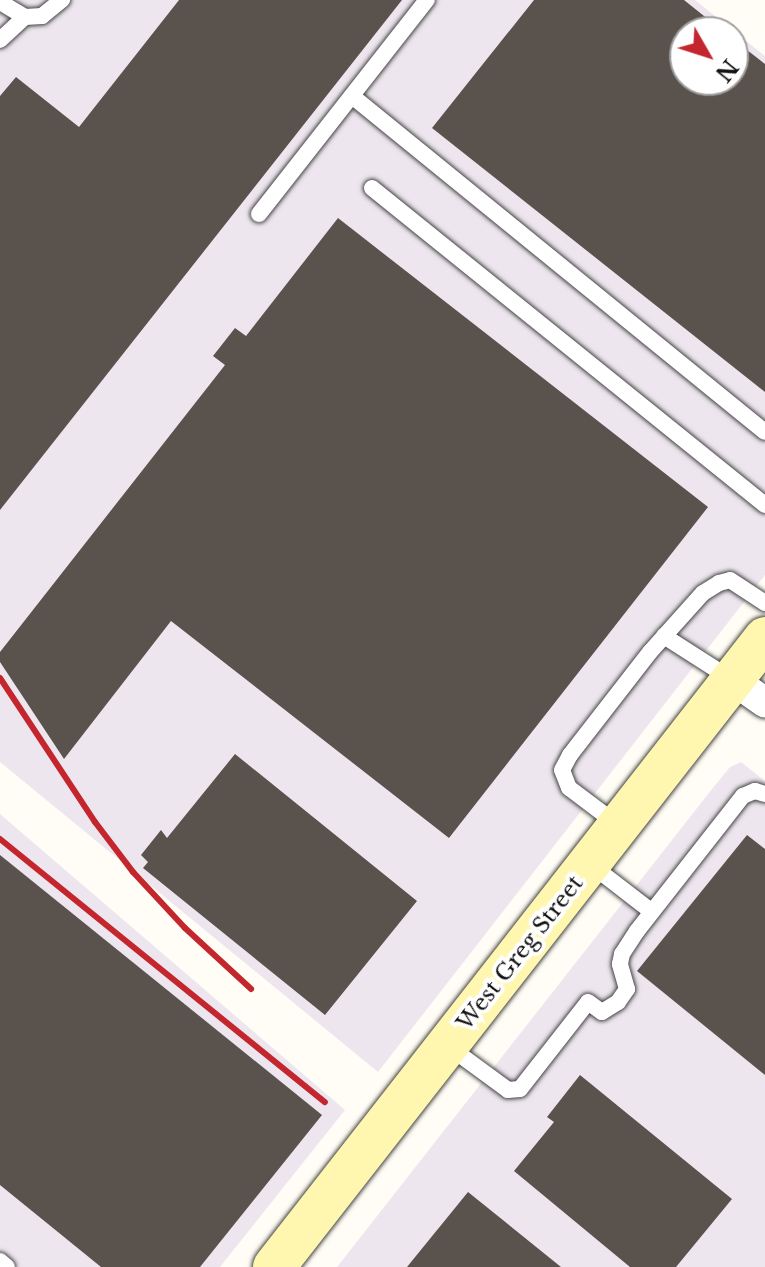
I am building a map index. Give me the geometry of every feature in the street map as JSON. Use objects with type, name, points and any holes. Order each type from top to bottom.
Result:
[{"type":"main road","name":"West Greg Street","points":[[274,1267],[619,826],[749,691],[765,638]]},
{"type":"lane","points":[[0,2],[25,17],[42,16],[62,0]]},
{"type":"lane","points":[[259,214],[427,0]]},
{"type":"lane","points":[[0,40],[25,17]]},
{"type":"lane","points":[[352,96],[765,432]]},
{"type":"lane","points":[[372,188],[765,505]]},
{"type":"lane","points":[[619,826],[578,798],[569,788],[562,770],[579,744],[664,636],[703,593],[730,580],[742,585],[765,603]]},
{"type":"lane","points":[[664,636],[749,691]]},
{"type":"lane","points":[[448,1046],[508,1090],[520,1089],[588,1002],[602,1012],[618,1002],[627,989],[620,964],[622,954],[743,796],[755,791],[765,794]]},
{"type":"lane","points":[[590,864],[652,912]]},
{"type":"lane","points":[[0,1261],[7,1267]]},
{"type":"shaded area","points":[[0,0],[695,0],[715,16],[669,16],[669,96],[749,96],[749,43],[765,56],[765,575],[378,1072],[0,762]]},
{"type":"shaded area","points":[[741,762],[765,781],[765,1267],[337,1267],[712,789],[730,767]]},
{"type":"shaded area","points":[[0,814],[345,1110],[220,1267],[0,1267]]},
{"type":"building","points":[[179,0],[402,0],[0,510],[0,96],[16,77],[79,127]]},
{"type":"building","points":[[534,0],[684,0],[704,16],[669,16],[669,96],[749,96],[749,52],[765,64],[765,392],[432,128]]},
{"type":"building","points":[[338,218],[708,507],[449,838],[171,621],[64,759],[0,662],[0,652],[225,365],[213,356],[235,328],[246,336]]},
{"type":"building","points":[[235,754],[417,901],[325,1015],[143,868],[148,862],[141,855],[161,830],[167,838]]},
{"type":"building","points":[[747,835],[765,849],[765,1075],[637,971]]},
{"type":"building","points":[[0,855],[322,1115],[200,1267],[101,1267],[0,1185]]},
{"type":"building","points":[[580,1075],[732,1199],[676,1267],[630,1267],[514,1171],[554,1122],[547,1117]]},
{"type":"building","points":[[468,1192],[561,1267],[407,1267]]},
{"type":"railway","points":[[0,678],[95,822],[133,872],[185,928],[251,989]]},
{"type":"railway","points":[[0,839],[325,1102]]}]
